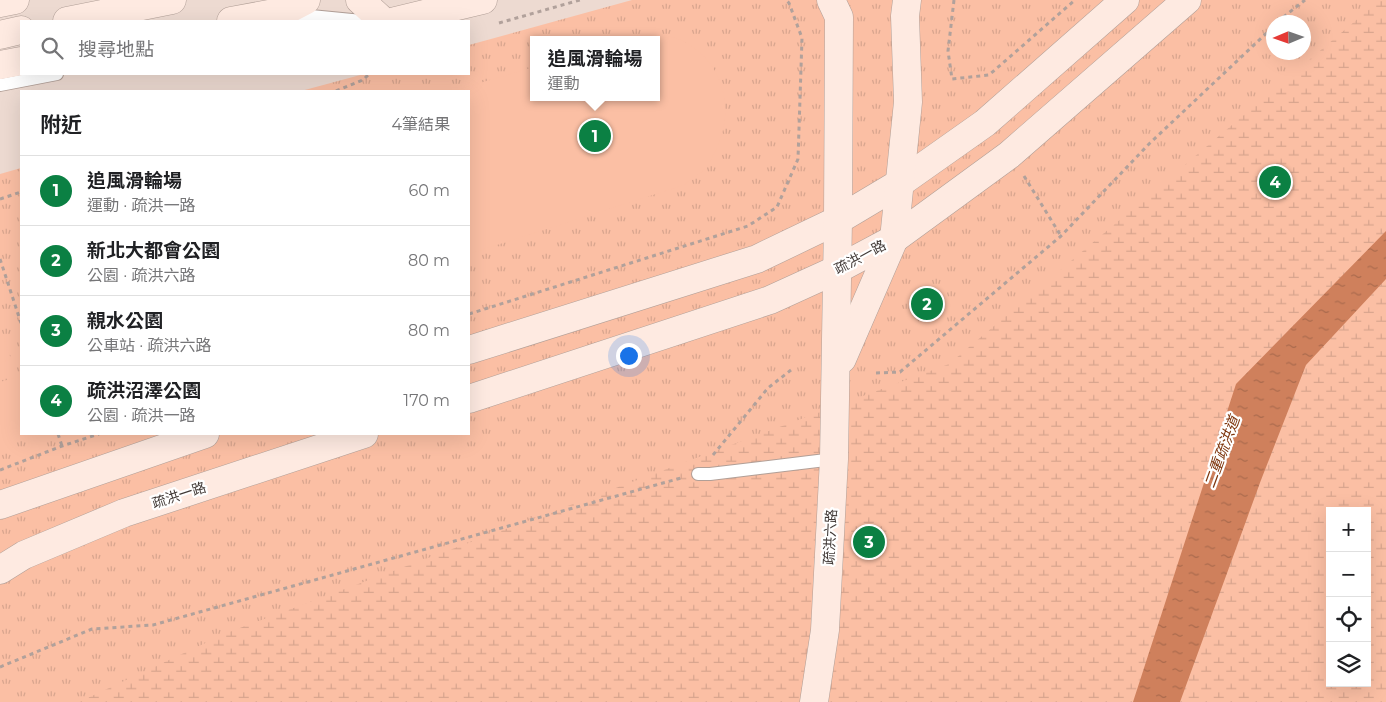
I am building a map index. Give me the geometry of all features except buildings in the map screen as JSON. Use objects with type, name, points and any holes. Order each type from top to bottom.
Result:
[{"type":"street","points":[[0,3],[15,0]]},
{"type":"street","points":[[72,20],[172,0]]},
{"type":"street","points":[[237,20],[285,11],[306,0]]},
{"type":"street","points":[[360,0],[383,20]]},
{"type":"street","points":[[399,20],[483,0]]},
{"type":"street","name":"疏洪六路","points":[[814,702],[825,630],[834,459],[838,269],[839,17],[831,0]]},
{"type":"street","points":[[894,239],[908,102],[905,16],[907,0]]},
{"type":"street","points":[[470,350],[758,259],[838,220],[900,183],[985,122],[1125,0]]},
{"type":"street","name":"疏洪一路","points":[[470,399],[770,300],[838,269],[894,239],[1009,155],[1187,0]]},
{"type":"street","points":[[0,35],[20,30]]},
{"type":"street","points":[[0,65],[20,62]]},
{"type":"street","name":"疏洪六路","points":[[836,372],[894,239]]},
{"type":"street","points":[[0,505],[202,435]]},
{"type":"street","name":"疏洪一路","points":[[0,570],[24,555],[124,513],[361,435]]},
{"type":"lane","points":[[298,20],[311,16],[352,20]]},
{"type":"lane","points":[[0,84],[51,75]]},
{"type":"lane","points":[[698,474],[834,459]]},
{"type":"path","points":[[497,23],[580,0]]},
{"type":"path","points":[[470,314],[748,226],[776,207],[798,159],[802,38],[789,3],[786,0]]},
{"type":"path","points":[[954,0],[948,51],[952,79],[988,75],[1075,0]]},
{"type":"path","points":[[1286,15],[1305,0]]},
{"type":"path","points":[[876,373],[900,372],[1061,236],[1149,144],[1266,34]]},
{"type":"path","points":[[338,90],[363,80],[368,75]]},
{"type":"path","points":[[1023,173],[1061,236]]},
{"type":"path","points":[[0,199],[20,192]]},
{"type":"path","points":[[0,258],[20,320]]},
{"type":"path","points":[[0,668],[92,629],[153,625],[698,474],[768,388],[791,370]]},
{"type":"path","points":[[58,435],[62,446]]},
{"type":"path","points":[[0,470],[96,435]]},
{"type":"green space","points":[[632,0],[1386,0],[1386,702],[0,702],[0,174],[20,168],[20,435],[470,435],[470,90],[305,90],[360,75],[470,75],[470,45]]},
{"type":"green space","points":[[1380,0],[1386,0],[1386,702],[79,702],[229,632],[949,364]]},
{"type":"green space","points":[[650,33],[676,38],[685,42],[702,55],[712,67],[719,80],[724,94],[724,123],[721,138],[708,166],[684,185],[470,254],[470,90],[456,90],[530,68],[530,101],[660,101],[660,36],[640,36]]},
{"type":"green space","points":[[0,327],[11,359],[0,363]]},
{"type":"green space","points":[[17,377],[20,388],[20,435],[24,435],[0,443],[0,382]]},
{"type":"water","name":"二重疏洪道","points":[[1386,231],[1386,279],[1306,365],[1261,480],[1180,702],[1133,702],[1236,384]]},
{"type":"place","name":"追風滑輪場","points":[[595,136]]},
{"type":"place","name":"疏洪沼澤公園","points":[[1275,182]]},
{"type":"place","name":"新北大都會公園","points":[[927,304]]},
{"type":"place","name":"親水公園","points":[[869,542]]}]
